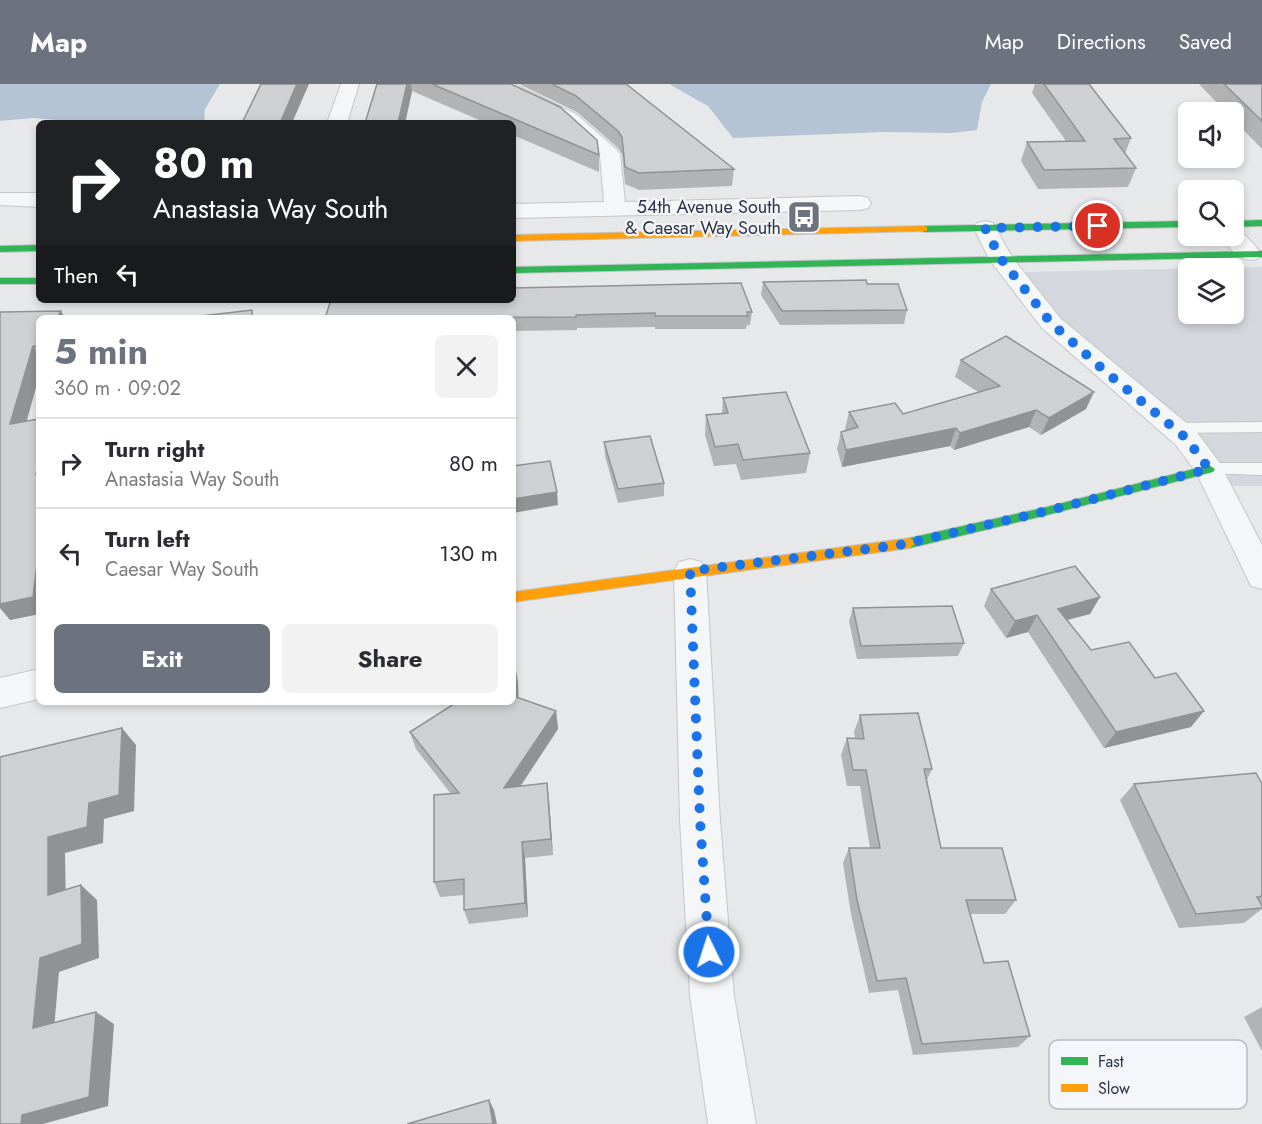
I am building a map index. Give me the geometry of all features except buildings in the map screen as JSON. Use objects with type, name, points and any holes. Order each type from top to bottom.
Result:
[{"type":"main road","points":[[1244,224],[1262,223]]},
{"type":"main road","points":[[516,238],[1178,225]]},
{"type":"main road","points":[[0,249],[36,248]]},
{"type":"main road","points":[[516,270],[1256,254]]},
{"type":"main road","points":[[0,282],[36,281]]},
{"type":"main road","points":[[516,597],[690,571],[900,545],[1047,511],[1209,469]]},
{"type":"street","points":[[338,120],[350,84]]},
{"type":"street","points":[[499,84],[569,118],[610,154],[615,209]]},
{"type":"street","points":[[0,199],[36,200]]},
{"type":"street","points":[[516,212],[860,203]]},
{"type":"street","points":[[985,228],[1001,259],[1051,323],[1186,438],[1209,469],[1262,577]]},
{"type":"street","points":[[1244,245],[1256,254]]},
{"type":"street","points":[[690,571],[700,820],[711,984],[732,1124]]},
{"type":"street","points":[[0,693],[36,685]]},
{"type":"lane","points":[[1174,428],[1262,427]]},
{"type":"lane","points":[[1209,469],[1262,469]]},
{"type":"shaded area","points":[[1244,267],[1262,267],[1262,486],[1232,486],[1227,478],[1230,476],[1221,467],[1062,320],[1023,272],[1178,269],[1178,324],[1244,324]]},
{"type":"water","points":[[0,84],[220,84],[205,109],[204,120],[33,118],[0,121]]},
{"type":"water","points":[[669,84],[991,84],[982,102],[977,130],[952,133],[884,132],[733,138],[708,106]]},
{"type":"traffic: fast","points":[[1244,224],[1262,223]]},
{"type":"traffic: fast","points":[[924,229],[1178,224]]},
{"type":"traffic: fast","points":[[0,249],[36,248]]},
{"type":"traffic: fast","points":[[516,270],[1262,254]]},
{"type":"traffic: fast","points":[[0,281],[36,281]]},
{"type":"traffic: fast","points":[[910,543],[1047,511],[1209,469]]},
{"type":"traffic: slow","points":[[516,238],[924,229]]},
{"type":"traffic: slow","points":[[516,597],[910,543]]},
{"type":"place","name":"54th Avenue South & Caesar Way South","points":[[804,217]]},
{"type":"route","points":[[709,952],[700,820],[690,571],[900,545],[1047,511],[1209,469],[1186,438],[1051,323],[1001,259],[985,228],[1098,226]]}]
